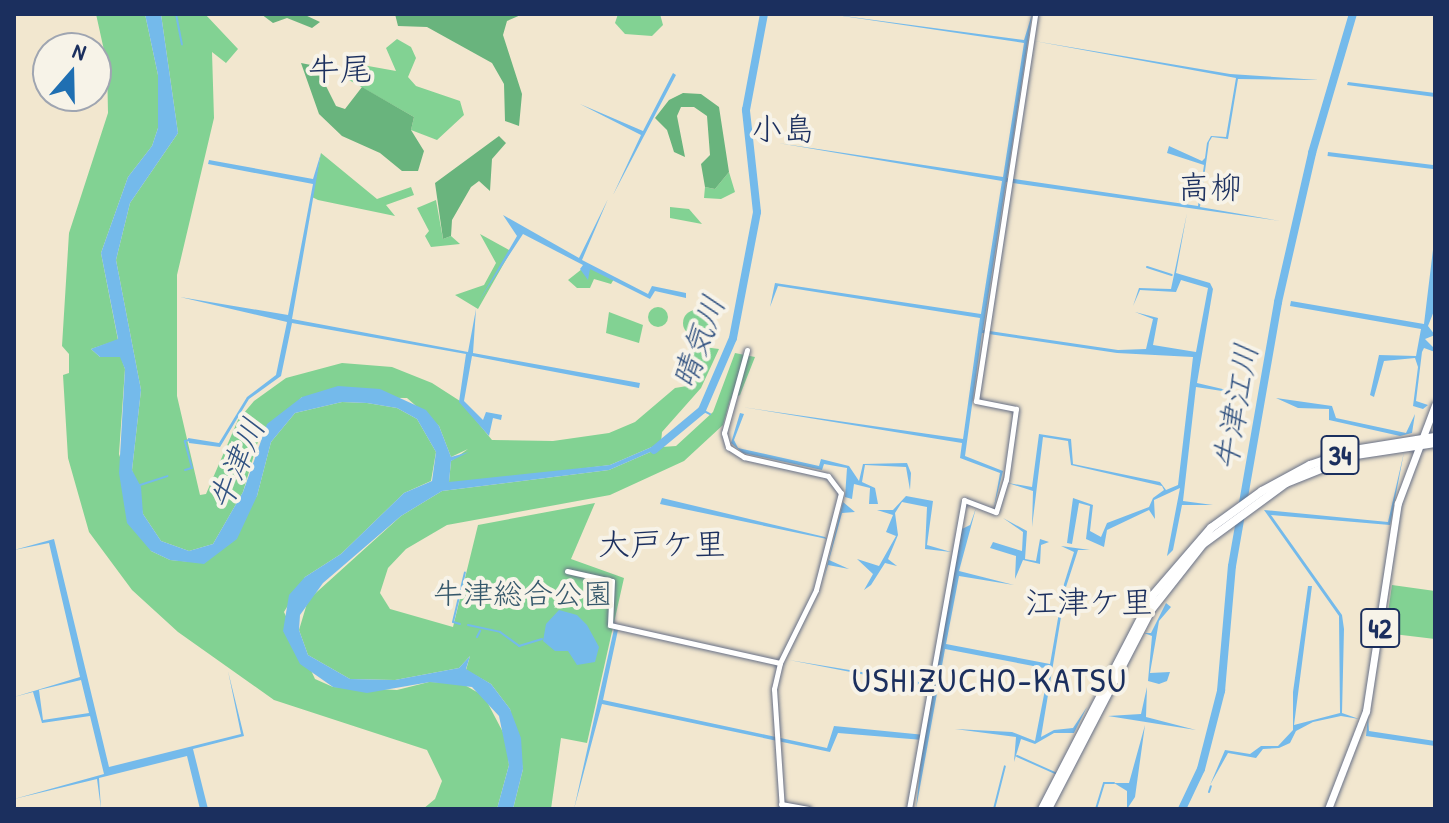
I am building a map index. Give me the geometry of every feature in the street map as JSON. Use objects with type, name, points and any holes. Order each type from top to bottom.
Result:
[{"type":"highway","name":"34","points":[[1042,809],[1153,595],[1194,545],[1262,494],[1356,455],[1435,437]]},
{"type":"highway","name":"34","points":[[1422,441],[1435,443]]},
{"type":"highway","name":"34","points":[[1048,809],[1151,610],[1180,569],[1226,519]]},
{"type":"main road","name":"42","points":[[1328,809],[1366,711],[1398,503],[1435,405]]},
{"type":"street","points":[[909,809],[964,500],[996,512],[1006,480],[1016,410],[976,401],[1035,14]]},
{"type":"street","points":[[747,350],[724,433],[728,447],[744,457],[828,476],[841,493],[816,590],[780,663],[774,689],[782,806],[809,809]]},
{"type":"street","points":[[567,571],[614,584],[607,617],[610,625],[780,663]]},
{"type":"green space","points":[[96,14],[145,14],[158,75],[158,128],[152,146],[128,177],[101,253],[118,340],[91,349],[100,357],[121,357],[125,369],[119,454],[151,551],[170,560],[204,563],[257,496],[271,442],[295,413],[342,402],[367,403],[397,408],[417,419],[436,452],[431,481],[404,493],[341,554],[305,577],[284,612],[315,679],[333,687],[397,690],[429,682],[461,683],[484,696],[506,738],[509,765],[497,809],[423,809],[435,799],[442,781],[427,750],[274,700],[178,632],[132,590],[89,532],[68,458],[63,375],[69,373],[69,354],[62,346],[69,233],[108,112],[112,112],[112,32],[100,32]]},
{"type":"green space","points":[[161,14],[205,14],[238,49],[226,63],[212,52],[214,118],[177,275],[177,396],[200,495],[206,494],[238,420],[254,401],[286,378],[342,363],[392,367],[432,383],[460,401],[492,440],[553,441],[609,433],[635,422],[675,388],[687,386],[689,345],[719,349],[701,388],[662,432],[661,443],[610,465],[458,484],[449,482],[451,461],[468,449],[451,457],[439,426],[407,398],[302,397],[259,438],[243,492],[213,544],[189,551],[161,541],[143,514],[132,470],[141,390],[116,260],[130,203],[178,133]]},
{"type":"green space","points":[[261,14],[303,14],[320,22],[312,28],[287,18],[273,23]]},
{"type":"green space","points":[[395,14],[523,14],[507,21],[503,35],[522,94],[519,126],[505,121],[504,84],[492,63],[427,27],[398,26]]},
{"type":"green space","points":[[618,14],[660,14],[663,25],[652,36],[625,34],[615,23]]},
{"type":"green space","points":[[397,39],[411,47],[416,58],[408,77],[416,86],[460,101],[464,115],[437,140],[411,130],[414,117],[342,76],[346,62],[396,71],[386,48]]},
{"type":"green space","points":[[301,63],[316,66],[336,106],[345,109],[362,87],[414,117],[411,130],[424,151],[418,171],[402,171],[380,153],[342,136],[319,114]]},
{"type":"green space","points":[[683,93],[701,94],[719,107],[729,172],[715,189],[705,187],[701,164],[710,155],[707,116],[694,107],[681,107],[677,116],[685,157],[674,152],[667,130],[655,118],[669,100]]},
{"type":"green space","points":[[499,136],[506,143],[492,159],[490,191],[479,181],[471,187],[452,220],[451,236],[443,239],[435,183]]},
{"type":"green space","points":[[321,153],[377,199],[411,187],[414,195],[386,205],[395,216],[318,200],[312,197]]},
{"type":"green space","points":[[729,172],[735,192],[721,199],[704,198],[705,187],[715,189]]},
{"type":"green space","points":[[436,200],[443,239],[451,236],[460,244],[431,247],[425,236],[429,231],[417,208]]},
{"type":"green space","points":[[670,207],[689,209],[702,224],[670,218]]},
{"type":"green space","points":[[480,234],[511,251],[478,309],[455,295],[484,285],[496,263]]},
{"type":"green space","points":[[587,265],[614,279],[611,284],[594,279],[590,288],[577,288],[568,280]]},
{"type":"green space","points":[[658,307],[665,310],[668,317],[665,324],[658,327],[651,324],[648,317],[651,310]]},
{"type":"green space","points":[[696,310],[705,314],[709,323],[705,332],[696,336],[687,332],[683,323],[687,314]]},
{"type":"green space","points":[[609,312],[643,325],[639,343],[606,333]]},
{"type":"green space","name":"牛津総合公園","points":[[735,353],[755,357],[740,395],[730,400],[723,425],[684,461],[610,495],[447,525],[406,549],[388,568],[380,593],[390,609],[453,627],[478,525],[595,503],[571,559],[624,578],[587,743],[561,738],[551,809],[513,809],[523,769],[510,709],[491,684],[466,670],[470,656],[459,668],[395,680],[350,679],[308,655],[299,630],[308,600],[401,516],[442,491],[609,470],[662,447],[676,446],[713,412]]},
{"type":"green space","points":[[1392,585],[1435,591],[1435,639],[1385,633]]},
{"type":"water","points":[[145,14],[161,14],[178,133],[130,203],[116,260],[141,390],[132,470],[141,487],[143,514],[161,541],[189,551],[213,544],[243,492],[267,424],[302,397],[338,386],[380,389],[426,410],[439,426],[451,457],[469,452],[451,461],[449,482],[610,465],[661,443],[662,447],[609,470],[442,491],[401,516],[323,583],[300,615],[299,630],[308,655],[350,679],[395,680],[459,668],[470,656],[466,669],[491,684],[510,709],[521,738],[523,769],[513,809],[497,809],[509,765],[499,716],[472,687],[430,682],[367,693],[333,687],[300,664],[283,631],[289,595],[305,577],[341,554],[404,493],[432,481],[436,452],[417,419],[397,408],[367,403],[342,402],[295,413],[271,442],[257,496],[237,539],[204,564],[170,560],[151,551],[127,523],[119,473],[125,369],[120,357],[100,357],[91,349],[118,339],[101,253],[128,177],[152,146],[158,128],[158,75]]},
{"type":"water","points":[[829,14],[1024,40],[1032,14],[1007,178],[1198,206],[1204,165],[1167,153],[1169,146],[1202,161],[1211,136],[1226,137],[1236,78],[1034,41],[1230,74],[1319,80],[1238,79],[1228,139],[1212,137],[1209,142],[1200,207],[1280,221],[1006,182],[983,330],[1118,350],[1146,349],[1153,319],[1135,312],[1158,318],[1153,345],[1196,352],[1208,288],[1181,280],[1176,292],[1140,290],[1133,306],[1139,288],[1171,289],[1187,213],[1176,273],[1210,283],[1213,289],[1197,383],[1248,395],[1196,387],[1183,501],[1213,505],[1182,505],[1173,550],[1167,556],[1180,488],[1154,500],[1155,519],[1149,510],[1107,530],[1104,547],[1086,539],[1090,506],[1079,503],[1072,544],[1067,543],[1073,498],[1093,505],[1090,531],[1101,537],[1107,523],[1149,507],[1153,498],[1164,490],[1162,486],[1071,465],[1068,441],[1043,437],[1032,527],[1033,491],[1008,483],[1032,487],[1039,434],[1071,439],[1073,464],[1160,482],[1166,490],[1178,485],[1193,357],[1117,353],[982,333],[965,456],[1003,471],[994,507],[1000,473],[960,458],[962,443],[742,407],[963,439],[980,318],[778,286],[770,307],[775,283],[981,314],[1002,181],[778,143],[1003,177],[1024,43]]},
{"type":"water","points":[[673,73],[676,75],[613,195],[641,135],[580,104],[643,131]]},
{"type":"water","points":[[1348,82],[1435,93],[1435,97],[1347,85]]},
{"type":"water","points":[[1328,152],[1435,165],[1435,169],[1328,156]]},
{"type":"water","points":[[321,153],[292,319],[468,352],[476,309],[473,353],[640,383],[639,388],[472,356],[464,401],[483,420],[486,412],[502,415],[501,420],[493,418],[489,436],[459,402],[466,354],[292,323],[281,376],[249,399],[220,447],[189,443],[188,438],[219,443],[247,397],[276,375],[287,322],[180,297],[288,315],[313,184],[208,164],[209,160],[313,179]]},
{"type":"water","points":[[608,199],[582,260],[648,294],[652,286],[686,293],[686,298],[655,291],[650,299],[590,269],[588,280],[580,269],[583,265],[523,234],[479,301],[517,236],[503,215],[579,258]]},
{"type":"water","points":[[1435,233],[1434,311],[1428,326],[1435,335],[1425,339],[1435,352],[1424,348],[1422,352],[1416,401],[1428,405],[1423,409],[1413,406],[1418,367],[1415,358],[1384,361],[1374,397],[1370,395],[1379,355],[1416,356],[1421,329],[1290,306],[1291,301],[1424,324]]},
{"type":"water","points":[[1276,398],[1332,406],[1336,418],[1406,433],[1415,414],[1412,433],[1400,436],[1329,420],[1329,409],[1298,408]]},
{"type":"water","points":[[740,413],[744,414],[734,440],[738,448],[819,466],[821,459],[849,466],[859,481],[863,464],[907,463],[911,473],[910,490],[906,467],[865,465],[862,482],[875,488],[878,504],[869,504],[870,488],[854,484],[852,499],[845,497],[847,468],[824,464],[822,470],[743,453],[731,443]]},
{"type":"water","points":[[1404,452],[1390,525],[1271,515],[1342,615],[1342,713],[1359,719],[1341,716],[1313,722],[1296,731],[1290,743],[1279,748],[1263,749],[1256,758],[1228,753],[1210,785],[1225,750],[1250,754],[1261,746],[1278,746],[1293,730],[1293,692],[1308,586],[1312,586],[1294,725],[1340,713],[1339,616],[1264,510],[1388,522]]},
{"type":"water","points":[[906,496],[933,501],[927,545],[951,552],[925,549],[927,507],[902,502],[895,513],[898,535],[888,559],[897,566],[885,563],[871,585],[864,590],[873,574],[857,559],[879,566],[896,536],[886,532],[893,515],[877,510],[893,510]]},
{"type":"water","points":[[662,498],[825,537],[827,539],[660,504]]},
{"type":"water","points":[[843,502],[855,512],[842,513],[829,560],[849,569],[828,565],[824,578]]},
{"type":"water","points":[[976,508],[959,571],[1014,585],[959,576],[946,644],[1050,664],[1064,584],[1074,552],[1061,546],[1090,550],[1078,550],[1066,587],[1041,737],[1054,730],[1073,728],[1087,707],[1074,733],[1054,733],[1035,744],[1021,739],[1014,762],[1016,737],[955,729],[1012,732],[1035,741],[1049,669],[945,649],[916,809],[923,740],[838,733],[830,752],[602,704],[574,809],[614,629],[618,630],[603,700],[827,748],[834,726],[925,735],[933,688],[789,660],[934,684],[962,529],[970,525]]},
{"type":"water","points":[[1003,518],[1027,531],[1025,559],[1036,561],[1040,539],[1049,542],[1041,545],[1040,564],[1023,560],[1015,579],[1016,556],[990,548],[993,542],[1022,551],[1023,532]]},
{"type":"water","points":[[54,539],[109,767],[241,734],[228,671],[244,736],[193,749],[208,809],[200,809],[187,756],[99,778],[101,809],[97,779],[14,799],[104,774],[90,716],[42,723],[33,692],[14,697],[80,677],[49,543],[14,550]],"holes":[[[81,680],[89,713],[43,720],[39,690]]]},
{"type":"water","points":[[1166,603],[1171,607],[1159,621],[1150,673],[1170,672],[1167,681],[1159,684],[1148,681],[1152,636],[1144,633],[1151,633]]},
{"type":"water","points":[[559,610],[577,615],[587,625],[599,647],[595,662],[577,665],[568,651],[555,651],[543,641],[546,624]]},
{"type":"water","points":[[1147,687],[1146,717],[1196,730],[1108,716],[1141,714]]},
{"type":"water","points":[[1368,717],[1369,731],[1435,741],[1435,746],[1366,736]]},
{"type":"water","points":[[1145,725],[1135,797],[1127,809],[1127,791],[1114,783],[1129,783]]},
{"type":"waterway","points":[[176,14],[182,44]]},
{"type":"waterway","name":"晴気川","points":[[654,450],[702,410],[733,338],[757,212],[746,110],[764,14]]},
{"type":"waterway","name":"牛津江川","points":[[1182,809],[1201,769],[1221,691],[1232,566],[1278,302],[1312,153],[1353,14]]},
{"type":"waterway","points":[[1147,267],[1172,275]]},
{"type":"waterway","points":[[702,410],[710,414]]},
{"type":"waterway","points":[[185,470],[192,468],[185,441],[189,440]]},
{"type":"waterway","points":[[137,486],[167,476]]},
{"type":"waterway","points":[[460,624],[453,622],[465,572]]},
{"type":"waterway","points":[[468,625],[500,632],[519,646],[542,639]]},
{"type":"waterway","points":[[477,637],[480,631]]},
{"type":"waterway","points":[[1017,756],[1055,773]]},
{"type":"waterway","points":[[994,809],[1005,766]]},
{"type":"waterway","points":[[1096,809],[1104,783],[1114,783]]},
{"type":"waterway","points":[[1209,792],[1211,786]]},
{"type":"district","name":"牛尾","points":[[340,69]]},
{"type":"district","name":"小島","points":[[783,129]]},
{"type":"district","name":"高柳","points":[[1210,187]]},
{"type":"district","name":"大戸ケ里","points":[[662,544]]},
{"type":"district","name":"江津ケ里","points":[[1089,602]]},
{"type":"district","name":"USHIZUCHO-KATSU","points":[[990,681]]},
{"type":"water label","name":"牛津川","points":[[237,464]]}]
